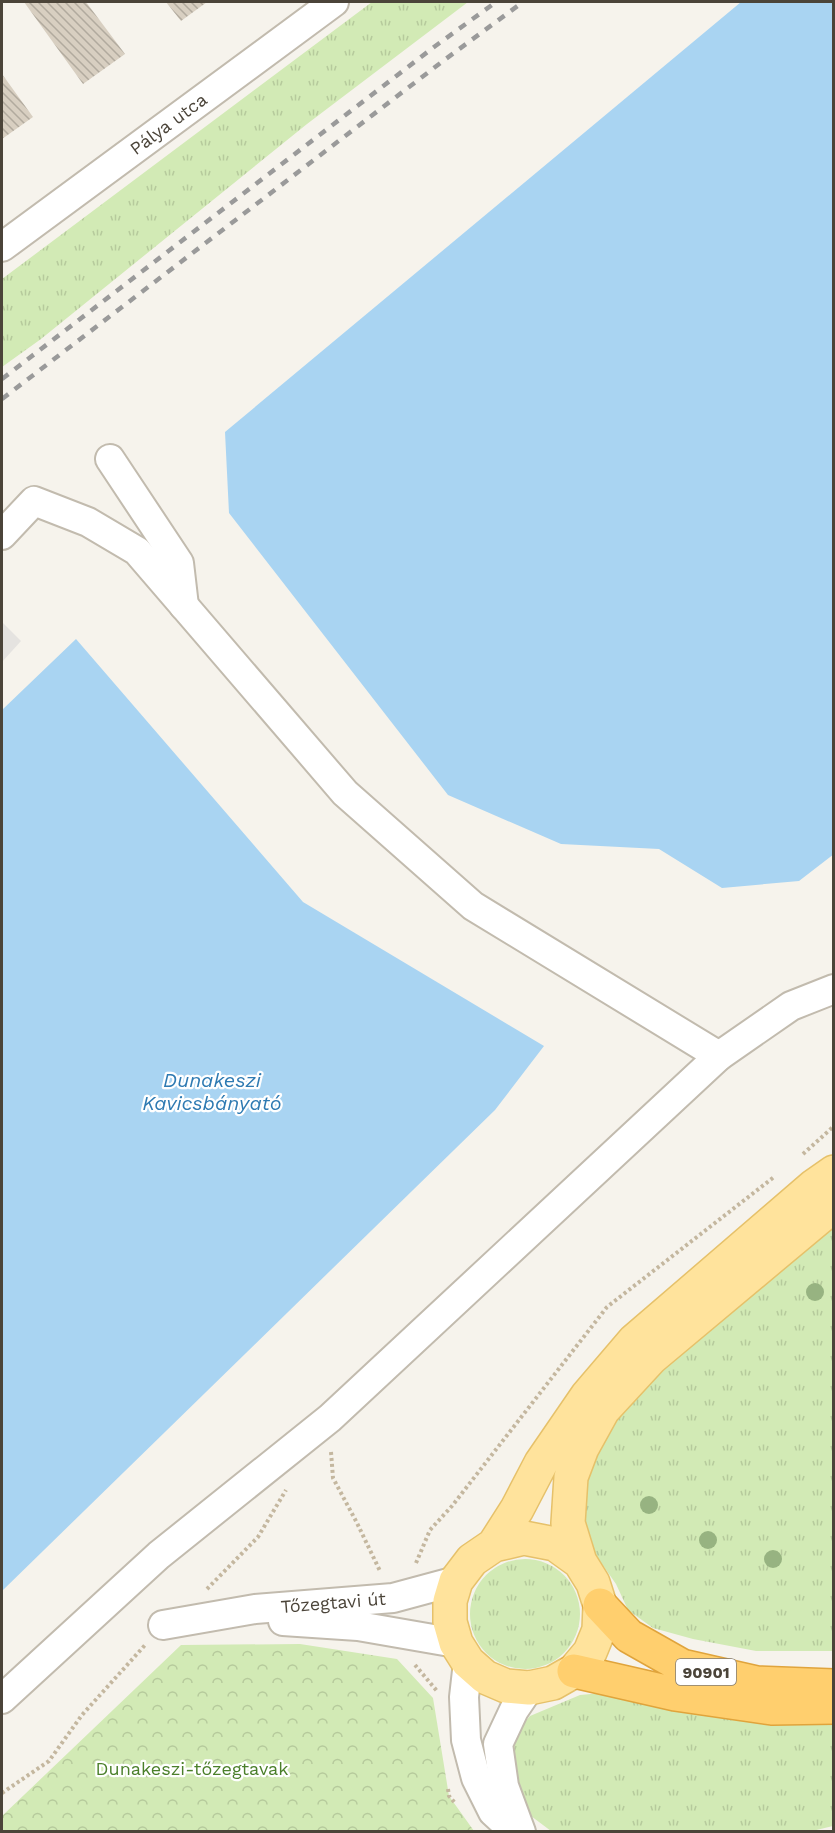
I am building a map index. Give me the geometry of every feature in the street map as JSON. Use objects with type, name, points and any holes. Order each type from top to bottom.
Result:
[{"type":"highway","name":"90901","points":[[600,1605],[629,1636],[682,1666],[757,1683],[834,1686]]},
{"type":"highway","name":"90901","points":[[574,1671],[675,1694],[772,1708],[834,1707]]},
{"type":"main road","points":[[494,1545],[517,1509],[541,1463],[586,1396],[634,1341],[814,1186],[834,1172]]},
{"type":"main road","points":[[580,1562],[555,1544],[524,1538],[494,1545],[472,1560],[456,1581],[450,1601],[450,1622],[462,1653],[485,1677],[506,1686],[529,1688],[553,1683],[574,1671],[590,1652],[598,1630],[600,1605],[593,1582],[580,1562],[568,1523],[571,1477],[582,1448],[603,1410],[651,1358],[834,1205]]},
{"type":"street","name":"Pálya utca","points":[[2,247],[334,2]]},
{"type":"street","points":[[110,459],[179,563],[184,606]]},
{"type":"street","points":[[2,535],[34,501],[88,522],[137,551],[345,793],[473,906],[719,1056]]},
{"type":"street","points":[[2,1699],[159,1555],[330,1418],[719,1056],[791,1006],[834,989]]},
{"type":"street","name":"Tőzegtavi út","points":[[163,1625],[255,1609],[393,1598],[456,1581]]},
{"type":"street","name":"Tőzegtavi út","points":[[209,1617],[358,1626],[462,1653]]},
{"type":"street","points":[[462,1653],[466,1740],[476,1778],[493,1812],[515,1832]]},
{"type":"street","points":[[521,1832],[504,1786],[498,1744],[514,1710],[529,1688]]},
{"type":"path","points":[[206,1589],[258,1537],[288,1488]]},
{"type":"path","points":[[2,1793],[49,1761],[82,1715],[163,1625]]},
{"type":"green space","points":[[372,2],[468,2],[307,124],[41,339],[2,367],[2,279]]},
{"type":"green space","points":[[833,1221],[833,1651],[756,1651],[693,1639],[653,1628],[628,1610],[616,1584],[585,1540],[582,1486],[595,1453],[621,1409],[657,1367]]},
{"type":"green space","points":[[525,1559],[546,1563],[564,1575],[576,1593],[580,1614],[576,1635],[564,1653],[546,1665],[525,1669],[504,1665],[486,1653],[474,1635],[470,1614],[474,1593],[486,1575],[504,1563]]},
{"type":"green space","name":"Dunakeszi-tőzegtavak","points":[[300,1644],[397,1659],[433,1698],[449,1796],[474,1831],[2,1831],[2,1816],[181,1645]]},
{"type":"green space","points":[[612,1692],[833,1713],[833,1826],[808,1832],[551,1831],[523,1810],[513,1784],[512,1736],[530,1716],[580,1695]]},
{"type":"shaded area","points":[[2,622],[21,641],[2,662]]},
{"type":"water","points":[[741,2],[833,2],[834,854],[799,881],[722,888],[659,849],[561,844],[448,795],[229,513],[225,432]]},
{"type":"water","name":"Dunakeszi Kavicsbányató","points":[[76,639],[303,902],[544,1046],[495,1110],[2,1591],[2,710]]},
{"type":"building","points":[[24,2],[86,2],[125,54],[83,84]]},
{"type":"building","points":[[166,2],[207,2],[181,21]]},
{"type":"building","points":[[2,74],[33,117],[2,139]]},
{"type":"railway","points":[[2,379],[434,47],[496,2]]},
{"type":"railway","points":[[2,399],[523,2]]}]
